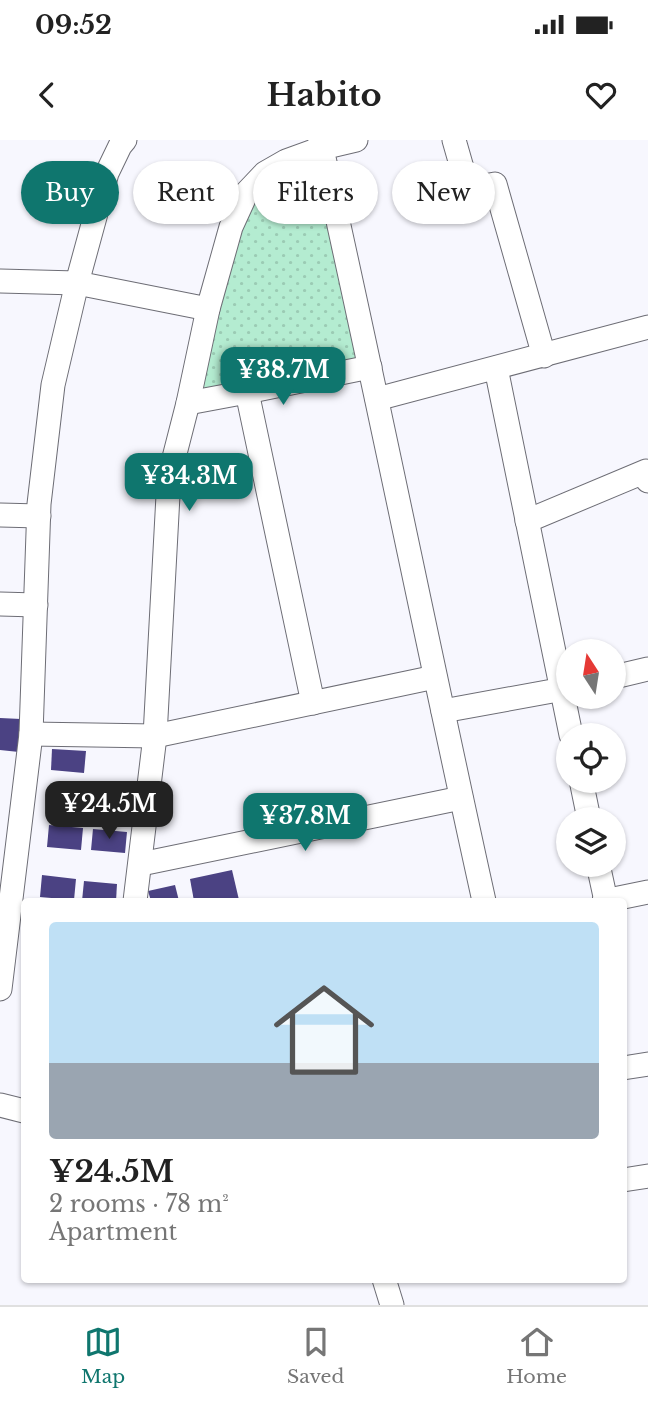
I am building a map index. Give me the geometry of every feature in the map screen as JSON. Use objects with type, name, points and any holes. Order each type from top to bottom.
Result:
[{"type":"street","points":[[0,989],[31,734],[39,516],[53,385],[76,283],[107,173],[125,140]]},
{"type":"street","points":[[135,898],[155,736],[169,477],[208,309],[231,227],[247,192],[265,173],[321,144],[356,140]]},
{"type":"street","points":[[454,140],[468,189],[495,184],[544,356]]},
{"type":"street","points":[[321,144],[483,898]]},
{"type":"street","points":[[0,281],[76,283],[208,309]]},
{"type":"street","points":[[377,399],[648,327]]},
{"type":"street","points":[[188,403],[370,367]]},
{"type":"street","points":[[496,368],[556,648]]},
{"type":"street","points":[[247,393],[313,703]]},
{"type":"street","points":[[527,521],[646,471],[648,481]]},
{"type":"street","points":[[0,515],[39,516]]},
{"type":"street","points":[[0,604],[36,605]]},
{"type":"street","points":[[626,674],[648,669]]},
{"type":"street","points":[[31,734],[155,736],[435,677]]},
{"type":"street","points":[[443,711],[556,690]]},
{"type":"street","points":[[141,864],[461,798]]},
{"type":"street","points":[[600,877],[604,898]]},
{"type":"street","points":[[619,898],[648,892]]},
{"type":"street","points":[[627,1067],[648,1064]]},
{"type":"street","points":[[0,1105],[21,1110]]},
{"type":"street","points":[[627,1179],[648,1176]]},
{"type":"street","points":[[385,1283],[392,1305]]},
{"type":"green space","points":[[322,148],[325,161],[300,161]]},
{"type":"green space","points":[[253,188],[253,224],[339,224],[370,367],[188,403],[239,224],[247,192]]},
{"type":"building","points":[[0,718],[21,719],[19,752],[0,750]]},
{"type":"building","points":[[52,749],[86,751],[84,773],[51,770]]},
{"type":"building","points":[[49,825],[83,828],[81,850],[47,847]]},
{"type":"building","points":[[93,829],[127,832],[125,853],[91,850]]},
{"type":"building","points":[[232,870],[239,898],[193,898],[190,879]]},
{"type":"building","points":[[42,875],[76,879],[74,898],[40,897]]},
{"type":"building","points":[[84,881],[117,884],[116,898],[82,898]]},
{"type":"building","points":[[175,885],[178,898],[150,898],[148,891]]}]
